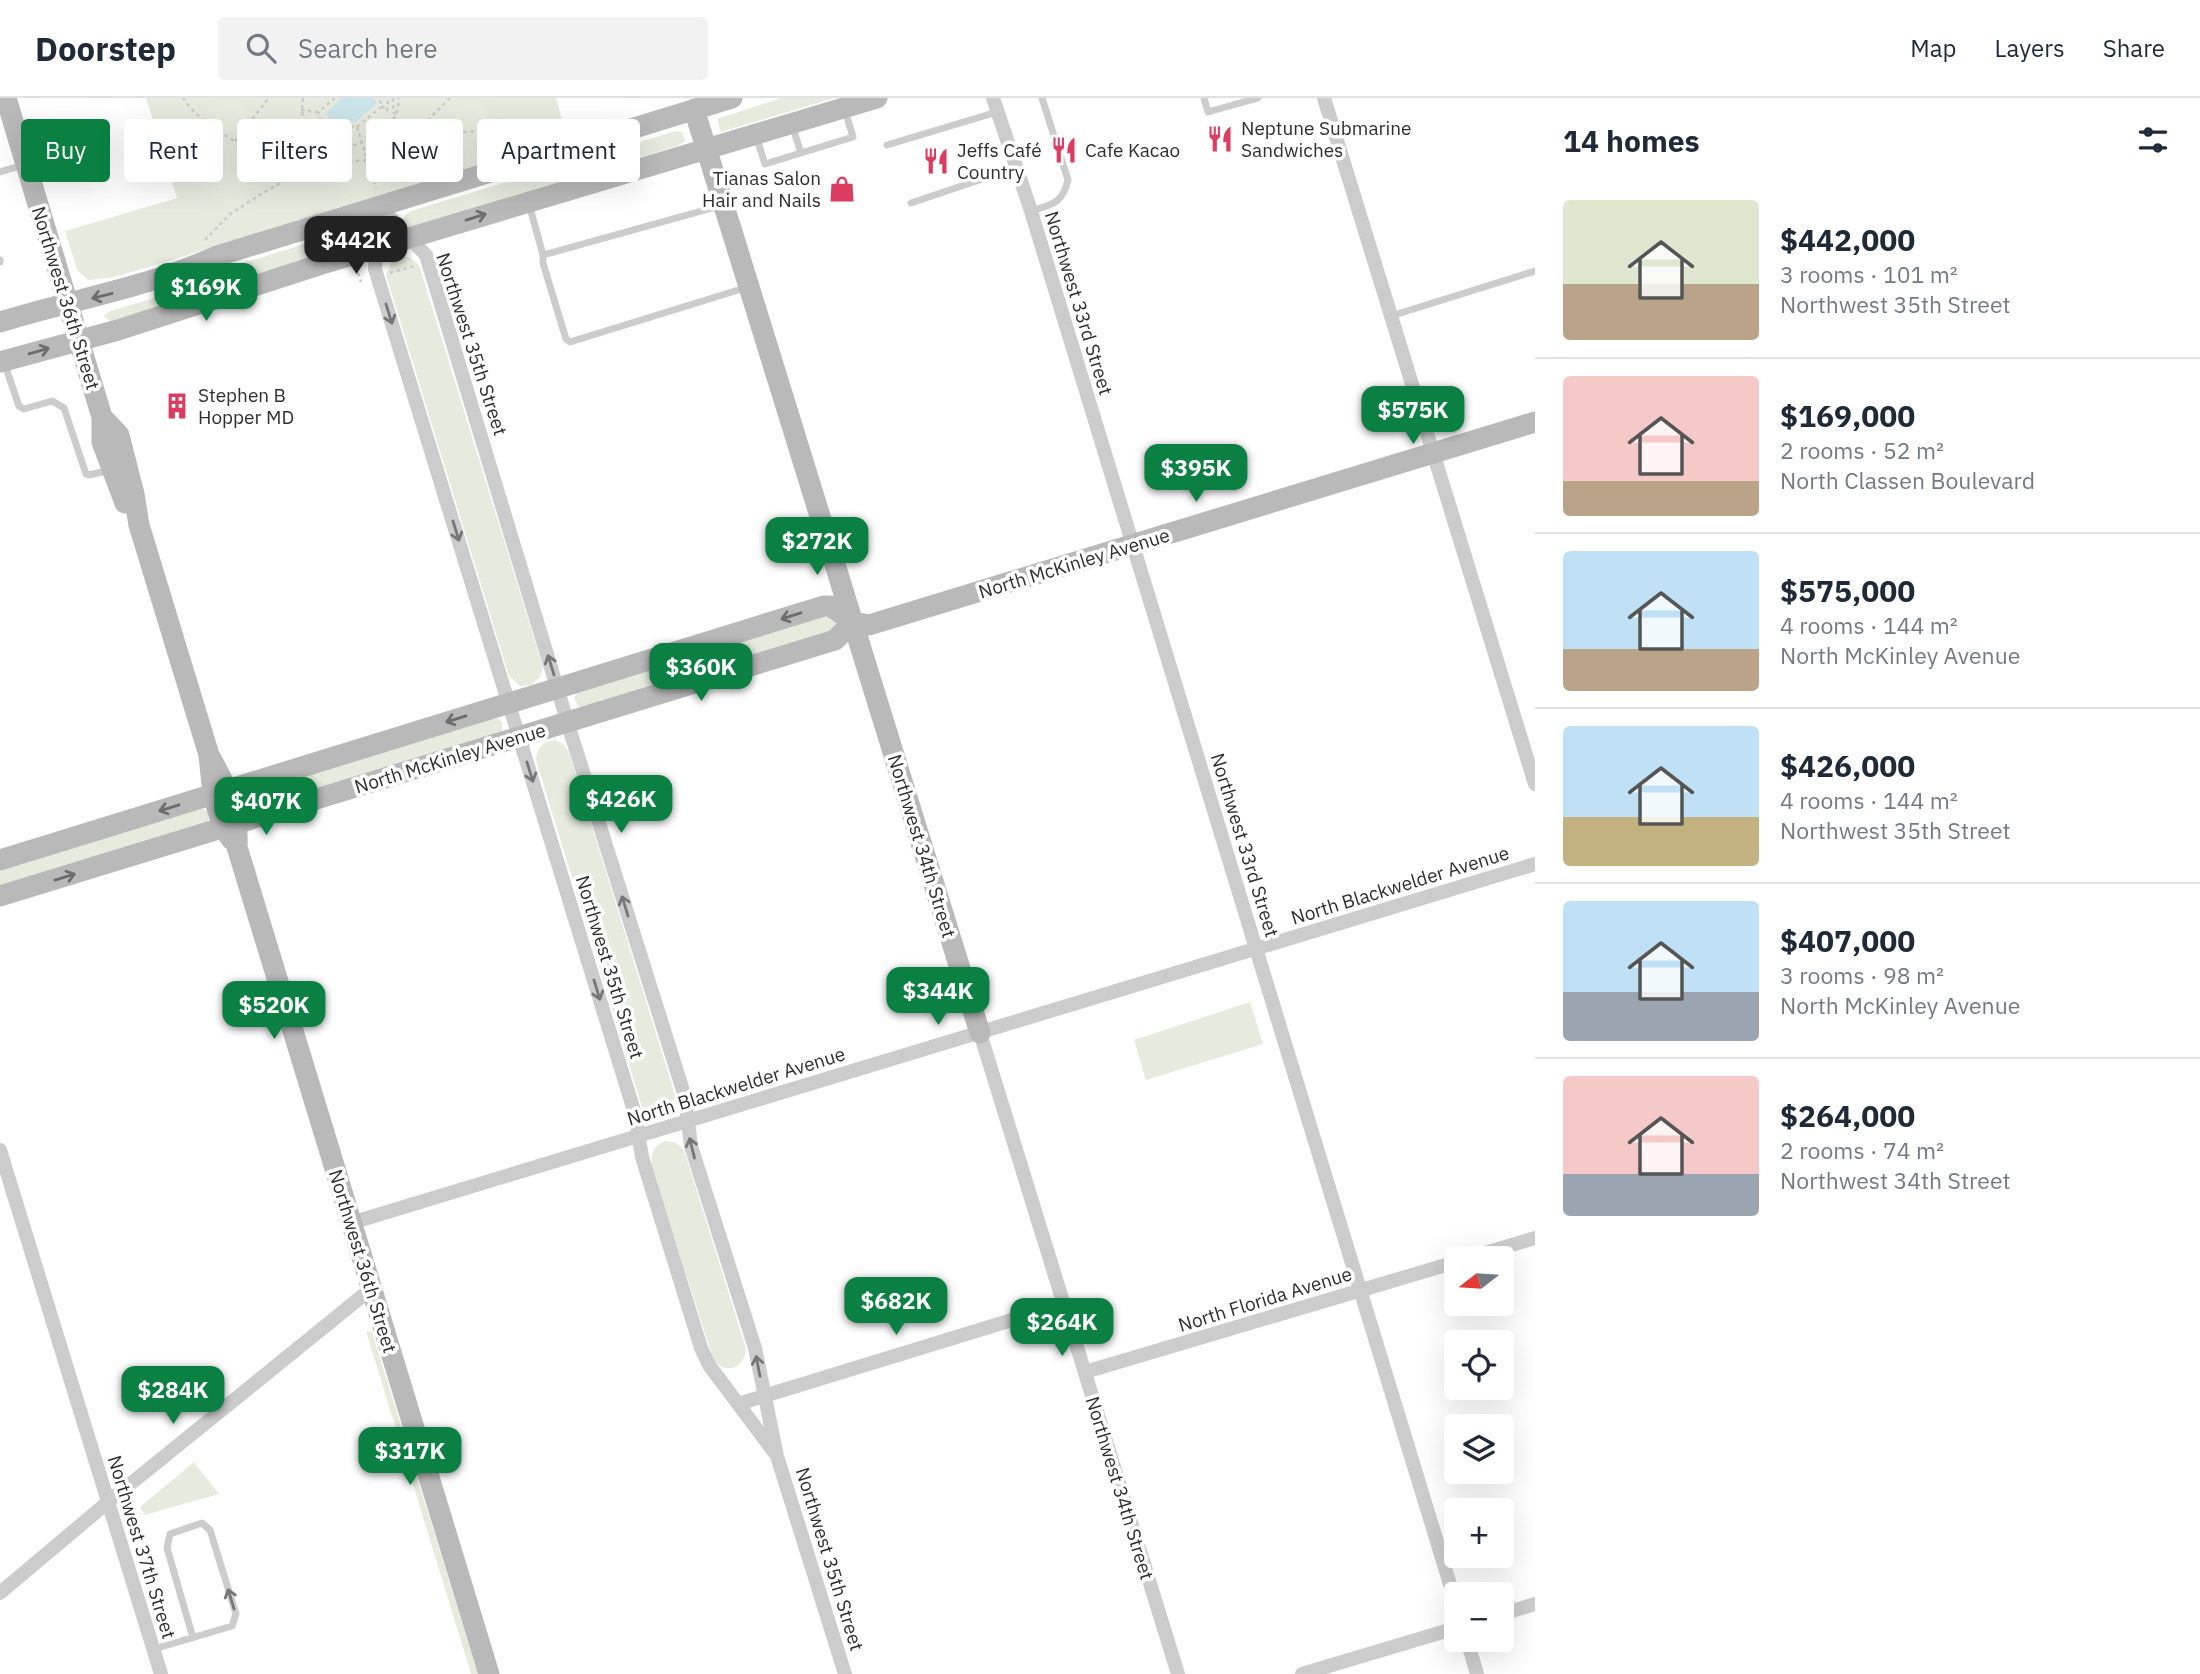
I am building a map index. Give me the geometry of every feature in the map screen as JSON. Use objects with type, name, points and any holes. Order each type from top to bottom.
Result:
[{"type":"street","name":"Northwest 36th Street","points":[[6,98],[21,150]]},
{"type":"street","points":[[0,323],[159,279],[217,256],[693,104],[732,98]]},
{"type":"street","points":[[2,362],[118,330],[528,201],[877,98]]},
{"type":"street","points":[[1324,98],[1535,784]]},
{"type":"street","name":"Northwest 34th Street","points":[[693,104],[1178,1674]]},
{"type":"street","name":"Northwest 33rd Street","points":[[995,105],[1031,211],[1449,1582]]},
{"type":"street","name":"Northwest 36th Street","points":[[31,182],[102,417],[102,442],[123,499],[139,525]]},
{"type":"street","name":"Northwest 35th Street","points":[[379,206],[426,255],[567,722],[685,1097],[691,1146],[755,1348],[777,1456],[845,1674]]},
{"type":"street","name":"Northwest 35th Street","points":[[379,206],[375,270],[635,1114],[642,1157],[701,1348],[709,1365],[777,1456]]},
{"type":"street","name":"Northwest 36th Street","points":[[102,417],[119,435],[139,525],[489,1674]]},
{"type":"street","name":"North McKinley Avenue","points":[[0,860],[824,606],[830,606],[853,622],[869,625],[1535,422]]},
{"type":"street","name":"North McKinley Avenue","points":[[0,897],[835,640],[853,622]]},
{"type":"street","name":"North Blackwelder Avenue","points":[[351,1223],[1535,864]]},
{"type":"street","name":"Northwest 37th Street","points":[[0,1150],[161,1674]]},
{"type":"street","points":[[1508,1246],[1535,1238]]},
{"type":"street","name":"North Florida Avenue","points":[[1085,1372],[1444,1266]]},
{"type":"street","points":[[0,1593],[371,1289]]},
{"type":"street","points":[[738,1404],[1064,1304]]},
{"type":"street","points":[[1514,1610],[1535,1604]]},
{"type":"street","points":[[1302,1674],[1444,1632]]},
{"type":"street","points":[[1471,1652],[1477,1674]]},
{"type":"lane","points":[[1031,211],[1058,202],[1066,190],[1068,180],[1042,98]]},
{"type":"lane","points":[[1204,98],[1208,112],[1258,98]]},
{"type":"lane","points":[[887,145],[995,105]]},
{"type":"lane","points":[[756,135],[765,164],[801,153],[853,137],[844,108]]},
{"type":"lane","points":[[792,124],[801,153]]},
{"type":"lane","points":[[0,172],[21,165]]},
{"type":"lane","points":[[911,203],[1015,168]]},
{"type":"lane","points":[[528,201],[543,263],[566,339],[570,342],[749,286]]},
{"type":"lane","points":[[543,255],[723,205]]},
{"type":"lane","points":[[1391,316],[1535,271]]},
{"type":"lane","points":[[2,362],[19,406],[24,408],[52,401],[64,408],[86,474],[112,470]]},
{"type":"lane","points":[[154,1649],[232,1626],[236,1614],[210,1530],[202,1523],[170,1534],[167,1548],[193,1637]]},
{"type":"path","points":[[183,98],[189,108],[220,134],[235,141],[269,98]]},
{"type":"path","points":[[303,98],[301,110],[304,119]]},
{"type":"path","points":[[301,110],[318,112],[335,98]]},
{"type":"path","points":[[379,98],[387,111],[388,98]]},
{"type":"path","points":[[352,145],[363,144],[382,132],[396,114],[399,105],[396,98]]},
{"type":"path","points":[[429,119],[450,98]]},
{"type":"path","points":[[352,127],[357,127],[382,106]]},
{"type":"path","points":[[318,112],[320,119]]},
{"type":"path","points":[[357,127],[366,154]]},
{"type":"path","points":[[204,242],[229,215],[285,182]]},
{"type":"path","points":[[387,274],[417,265]]},
{"type":"path","points":[[358,274],[361,282]]},
{"type":"shaded area","points":[[146,98],[556,98],[562,119],[477,119],[477,167],[463,171],[463,119],[366,119],[366,182],[426,182],[135,271],[110,278],[88,280],[77,270],[65,231],[177,198],[172,182],[223,182],[223,119],[153,119]]},
{"type":"shaded area","points":[[781,98],[834,98],[721,132],[717,119]]},
{"type":"shaded area","points":[[676,131],[682,132],[685,141],[640,158],[640,142]]},
{"type":"shaded area","points":[[507,182],[562,182],[414,228],[406,228],[401,224],[405,215]]},
{"type":"shaded area","points":[[365,225],[372,226],[373,238],[366,242],[111,321],[105,318],[104,315],[111,311],[197,285],[221,270]]},
{"type":"shaded area","points":[[409,257],[419,265],[543,667],[540,677],[532,685],[520,686],[509,676],[386,275],[392,261]]},
{"type":"shaded area","points":[[825,614],[837,623],[835,630],[584,709],[578,706],[574,698],[579,691]]},
{"type":"shaded area","points":[[496,717],[502,722],[502,732],[255,811],[246,805],[248,792]]},
{"type":"shaded area","points":[[555,740],[563,744],[569,752],[675,1095],[673,1106],[666,1113],[649,1115],[642,1107],[536,760],[541,746]]},
{"type":"shaded area","points":[[203,808],[209,814],[207,825],[0,889],[0,868]]},
{"type":"shaded area","points":[[1250,1002],[1263,1044],[1146,1080],[1134,1040]]},
{"type":"shaded area","points":[[665,1141],[675,1142],[684,1150],[746,1349],[742,1361],[733,1368],[723,1367],[713,1358],[652,1169],[653,1152]]},
{"type":"shaded area","points":[[366,1331],[372,1332],[478,1674],[471,1674]]},
{"type":"shaded area","points":[[194,1462],[219,1494],[145,1515],[140,1507]]},
{"type":"water","points":[[341,98],[374,98],[377,103],[356,122],[352,122],[352,119],[328,119],[327,112]]},
{"type":"place","name":"Neptune Submarine Sandwiches","points":[[1220,139]]},
{"type":"place","name":"Cafe Kacao","points":[[1064,150]]},
{"type":"place","name":"Jeffs Café Country","points":[[936,161]]},
{"type":"place","name":"Tianas Salon Hair and Nails","points":[[842,189]]},
{"type":"place","name":"Stephen B Hopper MD","points":[[177,406]]}]
